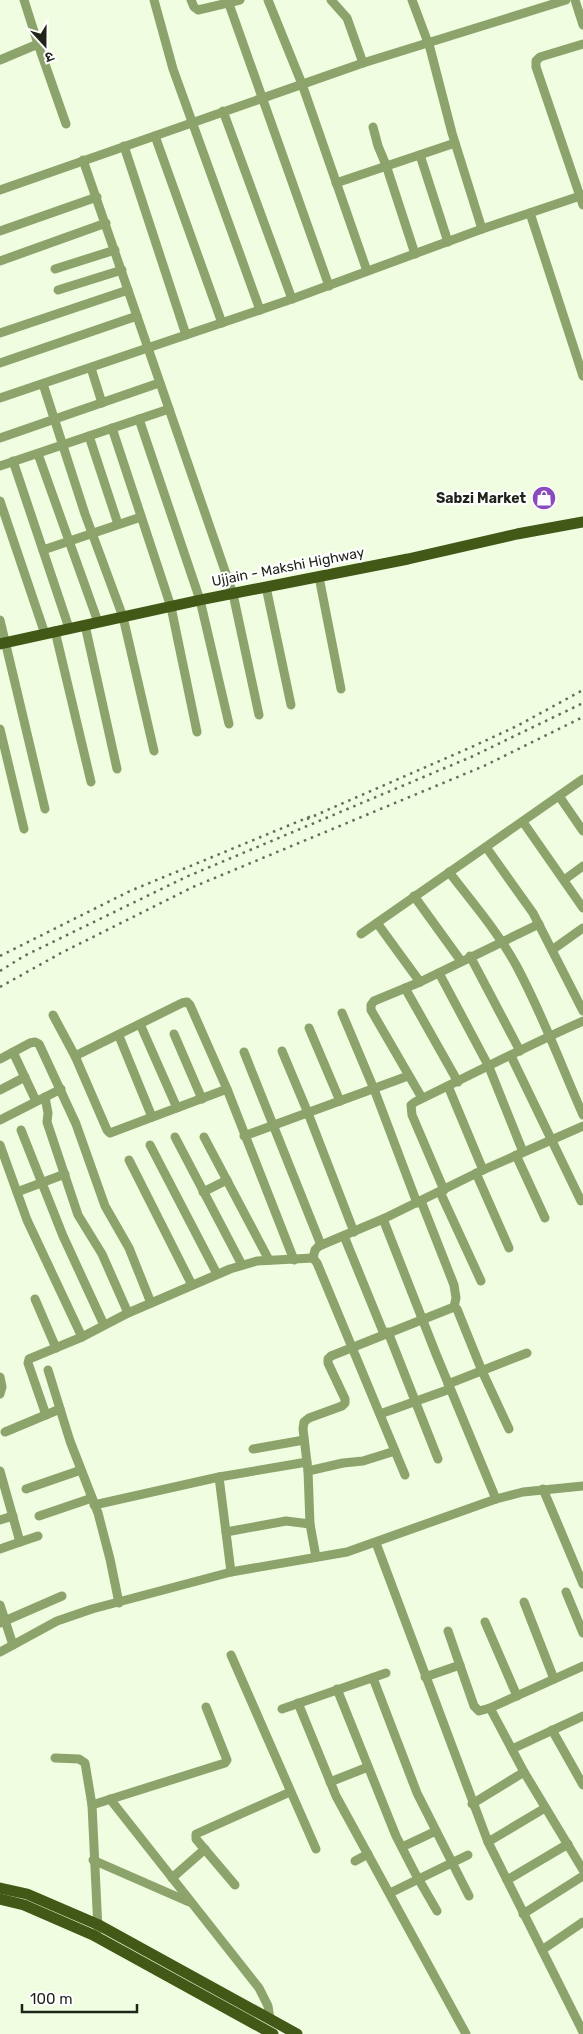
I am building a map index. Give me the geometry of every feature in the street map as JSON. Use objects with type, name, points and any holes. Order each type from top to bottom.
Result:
[{"type":"main road","name":"Ujjain - Makshi Highway","points":[[3,643],[200,600],[583,522]]},
{"type":"main road","points":[[0,1888],[27,1894],[99,1925],[297,2034]]},
{"type":"main road","points":[[0,1899],[24,1905],[98,1938],[273,2034]]},
{"type":"street","points":[[24,0],[66,124]]},
{"type":"street","points":[[154,0],[173,69],[194,122],[260,310]]},
{"type":"street","points":[[191,0],[198,10],[240,0]]},
{"type":"street","points":[[268,0],[302,84],[367,271]]},
{"type":"street","points":[[331,0],[348,18],[363,63]]},
{"type":"street","points":[[412,0],[427,42],[455,143],[482,229]]},
{"type":"street","points":[[0,190],[363,63],[566,0]]},
{"type":"street","points":[[576,0],[583,25]]},
{"type":"street","points":[[229,4],[329,286]]},
{"type":"street","points":[[0,60],[38,44]]},
{"type":"street","points":[[0,398],[292,299],[482,229],[530,213],[582,199],[536,67],[536,61],[540,57],[583,44]]},
{"type":"street","points":[[224,111],[292,299]]},
{"type":"street","points":[[373,127],[415,254]]},
{"type":"street","points":[[155,136],[222,323]]},
{"type":"street","points":[[336,183],[455,143]]},
{"type":"street","points":[[124,146],[186,335]]},
{"type":"street","points":[[420,155],[448,242]]},
{"type":"street","points":[[83,160],[233,594],[260,715]]},
{"type":"street","points":[[0,231],[97,198]]},
{"type":"street","points":[[530,213],[583,376]]},
{"type":"street","points":[[0,260],[106,223]]},
{"type":"street","points":[[55,269],[115,250]]},
{"type":"street","points":[[58,290],[122,270]]},
{"type":"street","points":[[0,333],[128,290]]},
{"type":"street","points":[[0,363],[137,316]]},
{"type":"street","points":[[91,368],[102,403]]},
{"type":"street","points":[[0,438],[160,383]]},
{"type":"street","points":[[43,384],[92,533],[123,617],[154,751]]},
{"type":"street","points":[[0,466],[169,409]]},
{"type":"street","points":[[139,419],[200,600],[229,724]]},
{"type":"street","points":[[112,428],[171,607],[197,732]]},
{"type":"street","points":[[89,436],[118,524]]},
{"type":"street","points":[[38,454],[98,622]]},
{"type":"street","points":[[13,462],[69,628]]},
{"type":"street","points":[[0,501],[50,633],[91,782]]},
{"type":"street","points":[[43,550],[141,517]]},
{"type":"street","points":[[319,577],[341,689]]},
{"type":"street","points":[[266,587],[291,705]]},
{"type":"street","points":[[0,620],[3,643],[45,809]]},
{"type":"street","points":[[85,625],[117,769]]},
{"type":"street","points":[[0,729],[24,830]]},
{"type":"street","points":[[361,934],[583,779]]},
{"type":"street","points":[[559,796],[583,831]]},
{"type":"street","points":[[523,822],[583,908]]},
{"type":"street","points":[[486,847],[526,902],[583,1011]]},
{"type":"street","points":[[564,880],[583,866]]},
{"type":"street","points":[[449,872],[501,941],[515,964],[550,1035],[583,1115]]},
{"type":"street","points":[[414,896],[461,961]]},
{"type":"street","points":[[377,923],[420,982]]},
{"type":"street","points":[[422,1098],[371,1010],[371,1004],[539,924]]},
{"type":"street","points":[[552,950],[583,928]]},
{"type":"street","points":[[470,956],[520,1051]]},
{"type":"street","points":[[439,973],[489,1067],[519,1153],[545,1218]]},
{"type":"street","points":[[405,988],[458,1082]]},
{"type":"street","points":[[75,1056],[187,1002],[227,1089],[294,1260]]},
{"type":"street","points":[[342,1014],[454,1285],[456,1298],[454,1307]]},
{"type":"street","points":[[53,1016],[75,1056],[107,1130],[113,1133],[227,1089]]},
{"type":"street","points":[[481,1281],[442,1191],[410,1109],[414,1102],[489,1067],[550,1035],[583,1021]]},
{"type":"street","points":[[140,1024],[177,1108]]},
{"type":"street","points":[[309,1028],[340,1101]]},
{"type":"street","points":[[174,1034],[202,1099]]},
{"type":"street","points":[[119,1036],[152,1118]]},
{"type":"street","points":[[0,1059],[30,1043],[35,1042],[39,1044],[61,1089],[105,1206],[129,1248],[151,1303]]},
{"type":"street","points":[[282,1051],[354,1232]]},
{"type":"street","points":[[13,1052],[36,1101]]},
{"type":"street","points":[[244,1052],[321,1245]]},
{"type":"street","points":[[511,1056],[581,1201]]},
{"type":"street","points":[[244,1136],[408,1076]]},
{"type":"street","points":[[0,1090],[24,1077]]},
{"type":"street","points":[[448,1086],[509,1248]]},
{"type":"street","points":[[0,1120],[61,1089]]},
{"type":"street","points":[[45,1097],[48,1113],[47,1122],[78,1215],[102,1254],[128,1313]]},
{"type":"street","points":[[313,1258],[315,1250],[321,1245],[383,1219],[480,1171],[583,1126]]},
{"type":"street","points":[[21,1130],[63,1236],[104,1325]]},
{"type":"street","points":[[175,1137],[242,1265]]},
{"type":"street","points":[[204,1137],[269,1260]]},
{"type":"street","points":[[0,1145],[38,1244],[82,1337]]},
{"type":"street","points":[[150,1145],[217,1274]]},
{"type":"street","points":[[129,1160],[192,1285]]},
{"type":"street","points":[[17,1192],[65,1174]]},
{"type":"street","points":[[203,1192],[227,1180]]},
{"type":"street","points":[[383,1219],[496,1499]]},
{"type":"street","points":[[344,1236],[416,1400],[438,1459]]},
{"type":"street","points":[[46,1415],[28,1360],[82,1337],[128,1313],[242,1265],[269,1260],[313,1258]]},
{"type":"street","points":[[313,1258],[317,1263],[405,1475]]},
{"type":"street","points":[[35,1299],[56,1348]]},
{"type":"street","points":[[316,1557],[309,1521],[304,1422],[309,1418],[342,1406],[345,1403],[328,1359],[386,1333],[454,1307]]},
{"type":"street","points":[[454,1307],[457,1309],[482,1371],[509,1429]]},
{"type":"street","points":[[380,1414],[527,1353]]},
{"type":"street","points":[[48,1370],[93,1502],[111,1562],[119,1603]]},
{"type":"street","points":[[0,1377],[2,1387],[0,1394]]},
{"type":"street","points":[[5,1432],[60,1409]]},
{"type":"street","points":[[253,1449],[304,1440]]},
{"type":"street","points":[[39,1516],[93,1502],[220,1477],[363,1461],[395,1451]]},
{"type":"street","points":[[26,1489],[81,1470]]},
{"type":"street","points":[[0,1471],[20,1542]]},
{"type":"street","points":[[220,1477],[231,1572]]},
{"type":"street","points":[[543,1489],[583,1584]]},
{"type":"street","points":[[0,1652],[57,1621],[92,1609],[231,1572],[347,1552],[496,1499],[543,1489],[582,1489]]},
{"type":"street","points":[[0,1520],[13,1516]]},
{"type":"street","points":[[226,1529],[286,1521],[309,1521]]},
{"type":"street","points":[[0,1549],[38,1536]]},
{"type":"street","points":[[376,1543],[472,1804],[488,1842],[583,2032]]},
{"type":"street","points":[[566,1592],[583,1634]]},
{"type":"street","points":[[2,1622],[62,1596]]},
{"type":"street","points":[[524,1602],[554,1679]]},
{"type":"street","points":[[0,1605],[2,1622],[13,1645]]},
{"type":"street","points":[[485,1622],[517,1696]]},
{"type":"street","points":[[448,1631],[474,1706],[479,1711],[490,1708],[583,1666]]},
{"type":"street","points":[[231,1655],[316,1849]]},
{"type":"street","points":[[425,1677],[460,1665]]},
{"type":"street","points":[[282,1710],[386,1673]]},
{"type":"street","points":[[373,1678],[417,1794],[469,1896]]},
{"type":"street","points":[[337,1689],[402,1847],[438,1911]]},
{"type":"street","points":[[298,1703],[330,1782],[466,2034]]},
{"type":"street","points":[[92,1805],[225,1763],[227,1760],[225,1750],[206,1707]]},
{"type":"street","points":[[490,1708],[524,1772],[583,1870]]},
{"type":"street","points":[[512,1749],[583,1716]]},
{"type":"street","points":[[552,1730],[583,1786]]},
{"type":"street","points":[[55,1758],[78,1759],[85,1763],[92,1805],[93,1860],[99,1925],[98,1938]]},
{"type":"street","points":[[330,1782],[368,1767]]},
{"type":"street","points":[[472,1804],[524,1772]]},
{"type":"street","points":[[234,1885],[196,1839],[198,1832],[290,1792]]},
{"type":"street","points":[[110,1799],[259,1988],[268,2006],[270,2019]]},
{"type":"street","points":[[488,1842],[545,1808]]},
{"type":"street","points":[[402,1847],[436,1831]]},
{"type":"street","points":[[507,1880],[568,1844]]},
{"type":"street","points":[[172,1878],[205,1849]]},
{"type":"street","points":[[355,1861],[368,1854]]},
{"type":"street","points":[[390,1893],[468,1855]]},
{"type":"street","points":[[93,1860],[191,1903]]},
{"type":"street","points":[[524,1914],[583,1876]]},
{"type":"street","points":[[542,1950],[583,1922]]},
{"type":"railway","points":[[307,819],[517,726],[583,690]]},
{"type":"railway","points":[[0,971],[24,956],[186,877],[471,757],[583,703]]},
{"type":"railway","points":[[0,987],[61,953],[193,887],[484,766],[583,717]]},
{"type":"railway","points":[[0,956],[130,891],[314,815]]},
{"type":"place","name":"Sabzi Market","points":[[544,498]]}]
